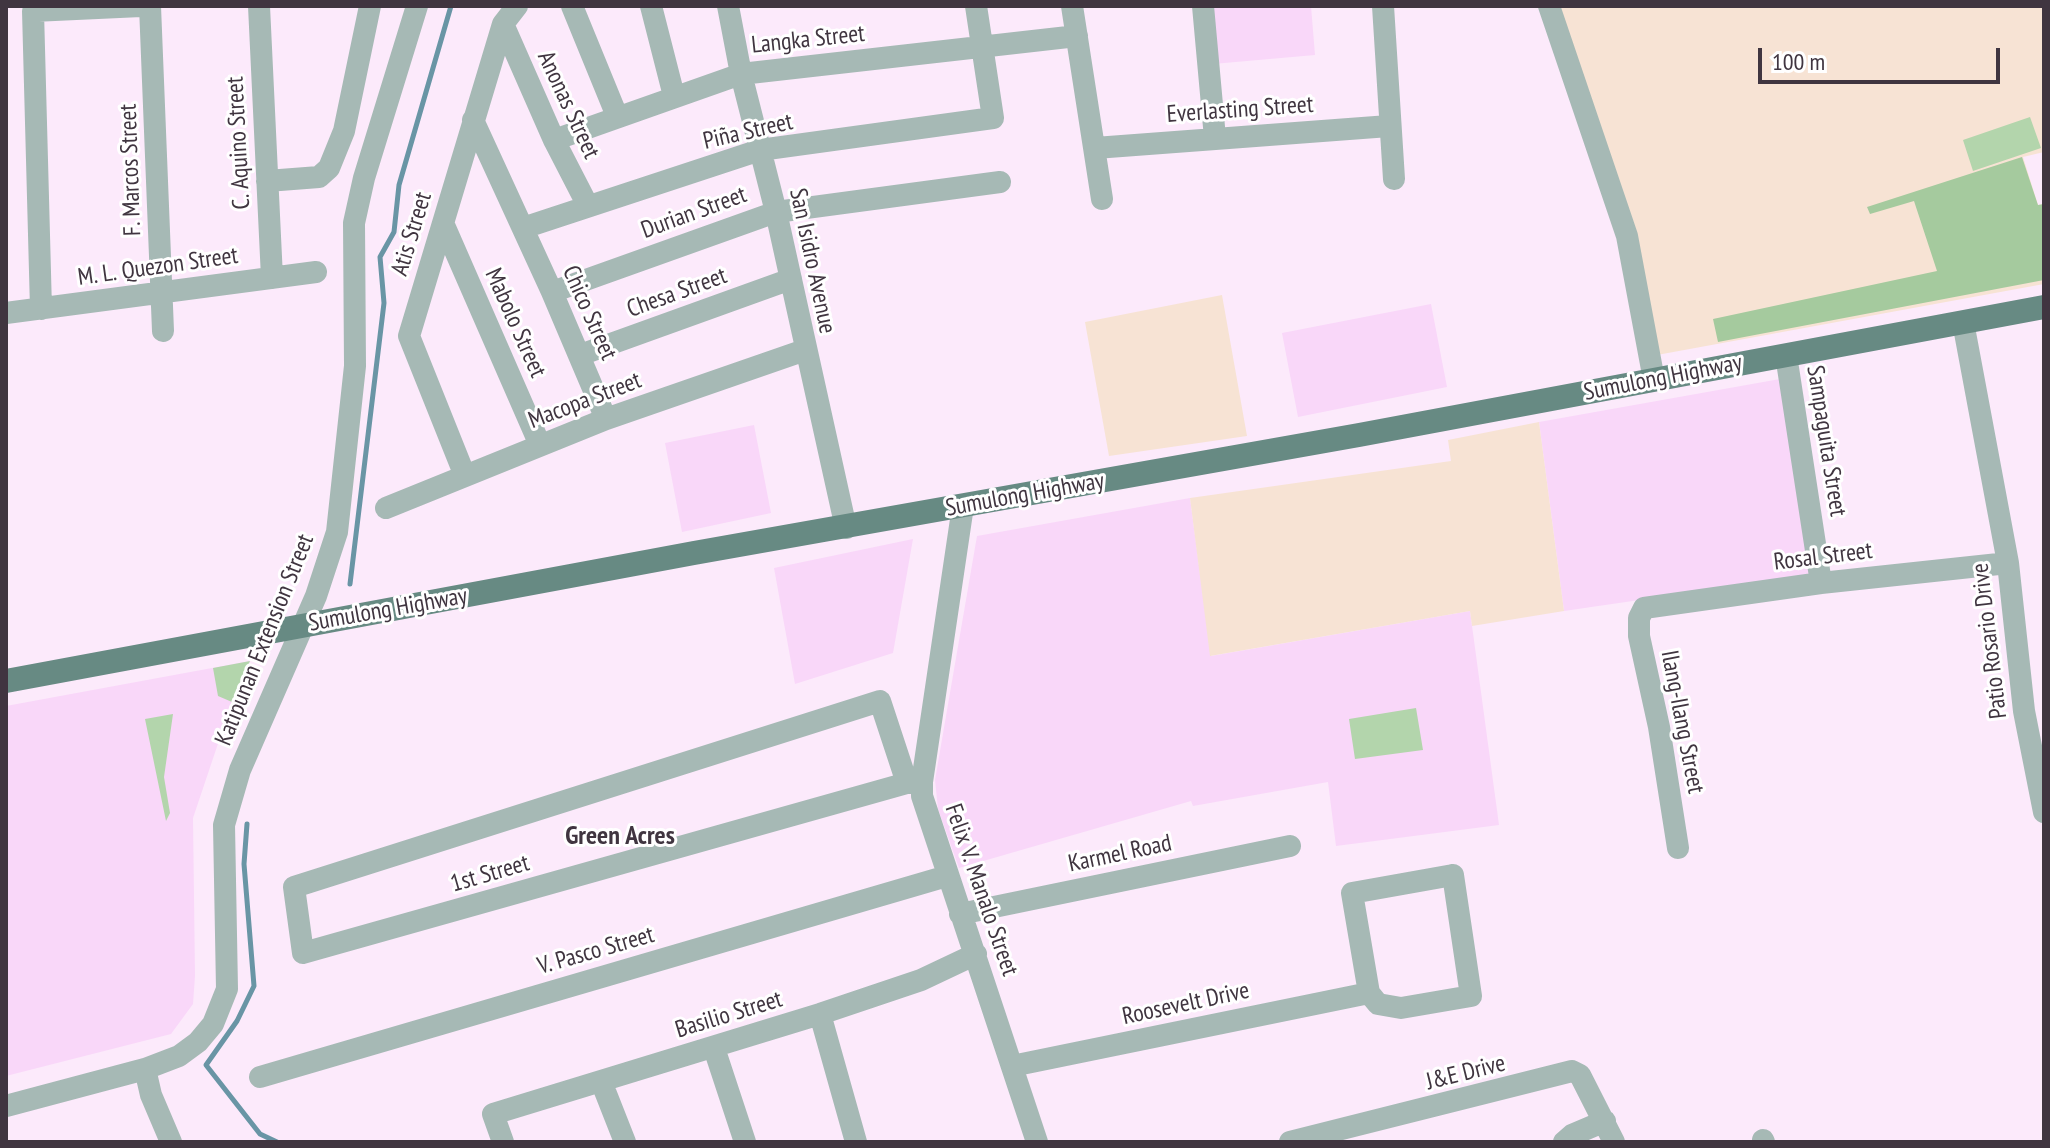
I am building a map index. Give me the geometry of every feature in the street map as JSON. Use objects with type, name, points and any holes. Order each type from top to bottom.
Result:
[{"type":"main road","name":"Sumulong Highway","points":[[6,681],[2044,307]]},
{"type":"street","points":[[41,309],[33,11],[141,6]]},
{"type":"street","name":"F. Marcos Street","points":[[150,6],[163,331]]},
{"type":"street","name":"C. Aquino Street","points":[[259,6],[272,278]]},
{"type":"street","points":[[267,181],[319,177],[329,168],[344,131],[370,6]]},
{"type":"street","name":"Katipunan Extension Street","points":[[6,1106],[145,1069],[179,1056],[198,1042],[213,1024],[227,989],[224,825],[240,770],[309,624],[337,532],[355,366],[354,223],[364,178],[417,6]]},
{"type":"street","name":"Atis Street","points":[[465,476],[409,336],[503,24],[517,6]]},
{"type":"street","points":[[572,6],[617,116]]},
{"type":"street","points":[[651,6],[674,96]]},
{"type":"street","name":"San Isidro Avenue","points":[[730,6],[741,74],[776,212],[846,528]]},
{"type":"street","points":[[976,6],[984,47]]},
{"type":"street","points":[[1072,6],[1102,199]]},
{"type":"street","points":[[1203,6],[1215,138]]},
{"type":"street","points":[[1383,6],[1394,179]]},
{"type":"street","points":[[1549,6],[1627,236],[1654,380]]},
{"type":"street","name":"Anonas Street","points":[[503,24],[554,140],[588,206]]},
{"type":"street","name":"Langka Street","points":[[554,140],[741,74],[1077,36]]},
{"type":"street","name":"Piña Street","points":[[523,228],[760,150],[993,118],[984,47]]},
{"type":"street","name":"Chico Street","points":[[473,120],[606,419]]},
{"type":"street","name":"Everlasting Street","points":[[1095,148],[1389,126]]},
{"type":"street","name":"Durian Street","points":[[552,292],[776,212],[1000,182]]},
{"type":"street","name":"Mabolo Street","points":[[443,223],[540,445]]},
{"type":"street","name":"M. L. Quezon Street","points":[[6,313],[316,272]]},
{"type":"street","name":"Chesa Street","points":[[580,355],[791,279]]},
{"type":"street","name":"Patio Rosario Drive","points":[[1963,322],[2008,563],[2024,711],[2044,812]]},
{"type":"street","name":"Macopa Street","points":[[386,508],[606,419],[805,350]]},
{"type":"street","name":"Sampaguita Street","points":[[1786,355],[1821,583]]},
{"type":"street","name":"Felix V. Manalo Street","points":[[963,506],[915,782],[976,954],[1037,1142]]},
{"type":"street","name":"Rosal Street","points":[[1644,608],[1821,583],[2008,563]]},
{"type":"street","name":"Ilang-Ilang Street","points":[[1644,608],[1639,618],[1639,636],[1661,741],[1678,848]]},
{"type":"street","name":"1st Street","points":[[880,701],[915,782],[303,953],[294,887],[880,701]]},
{"type":"street","name":"Karmel Road","points":[[960,914],[1290,846]]},
{"type":"street","points":[[1453,875],[1471,996],[1401,1008],[1378,1004],[1369,993],[1352,893],[1453,875]]},
{"type":"street","name":"V. Pasco Street","points":[[260,1077],[947,876]]},
{"type":"street","name":"Basilio Street","points":[[503,1142],[493,1114],[820,1014],[921,980],[976,954]]},
{"type":"street","name":"Roosevelt Drive","points":[[1012,1066],[1369,993]]},
{"type":"street","points":[[820,1014],[856,1142]]},
{"type":"street","points":[[714,1048],[745,1142]]},
{"type":"street","points":[[145,1069],[151,1095],[171,1142]]},
{"type":"street","name":"J&E Drive","points":[[1290,1142],[1572,1071],[1580,1075],[1610,1132]]},
{"type":"street","points":[[601,1081],[625,1142]]},
{"type":"street","points":[[1564,1142],[1572,1135],[1610,1132]]},
{"type":"shaded area","points":[[1207,6],[1311,6],[1315,55],[1213,64]]},
{"type":"shaded area","points":[[1553,6],[2044,6],[2044,152],[2023,157],[2038,205],[2044,204],[2044,284],[1657,355]]},
{"type":"shaded area","points":[[1222,295],[1247,436],[1109,456],[1085,322]]},
{"type":"shaded area","points":[[1431,304],[1447,387],[1298,417],[1282,333]]},
{"type":"shaded area","points":[[1780,379],[1811,575],[1564,611],[1539,422]]},
{"type":"shaded area","points":[[1539,422],[1564,611],[1472,626],[1470,611],[1210,656],[1190,498],[1451,461],[1448,440]]},
{"type":"shaded area","points":[[754,425],[771,513],[682,532],[665,443]]},
{"type":"shaded area","points":[[1190,498],[1211,656],[1470,611],[1499,825],[1336,846],[1328,782],[1193,806],[1191,801],[959,868],[938,809],[935,780],[977,536]]},
{"type":"shaded area","points":[[913,539],[893,653],[795,684],[774,568]]},
{"type":"shaded area","points":[[250,661],[232,702],[193,818],[193,1004],[171,1034],[6,1076],[6,706]]},
{"type":"green space","points":[[2030,117],[2041,148],[1973,171],[1963,140]]},
{"type":"green space","points":[[2022,157],[2038,205],[2044,204],[2044,280],[1718,342],[1713,319],[1937,271],[1914,201],[1870,214],[1867,207]]},
{"type":"green space","points":[[250,661],[232,702],[218,696],[213,668]]},
{"type":"green space","points":[[1416,708],[1423,750],[1355,759],[1349,719]]},
{"type":"green space","points":[[173,714],[164,777],[170,813],[166,821],[145,719]]},
{"type":"waterway","points":[[350,584],[384,303],[380,257],[394,232],[399,185],[451,6]]},
{"type":"waterway","points":[[247,824],[244,864],[254,986],[237,1021],[206,1065],[260,1134],[277,1142]]},
{"type":"district","name":"Green Acres","points":[[620,837]]}]
